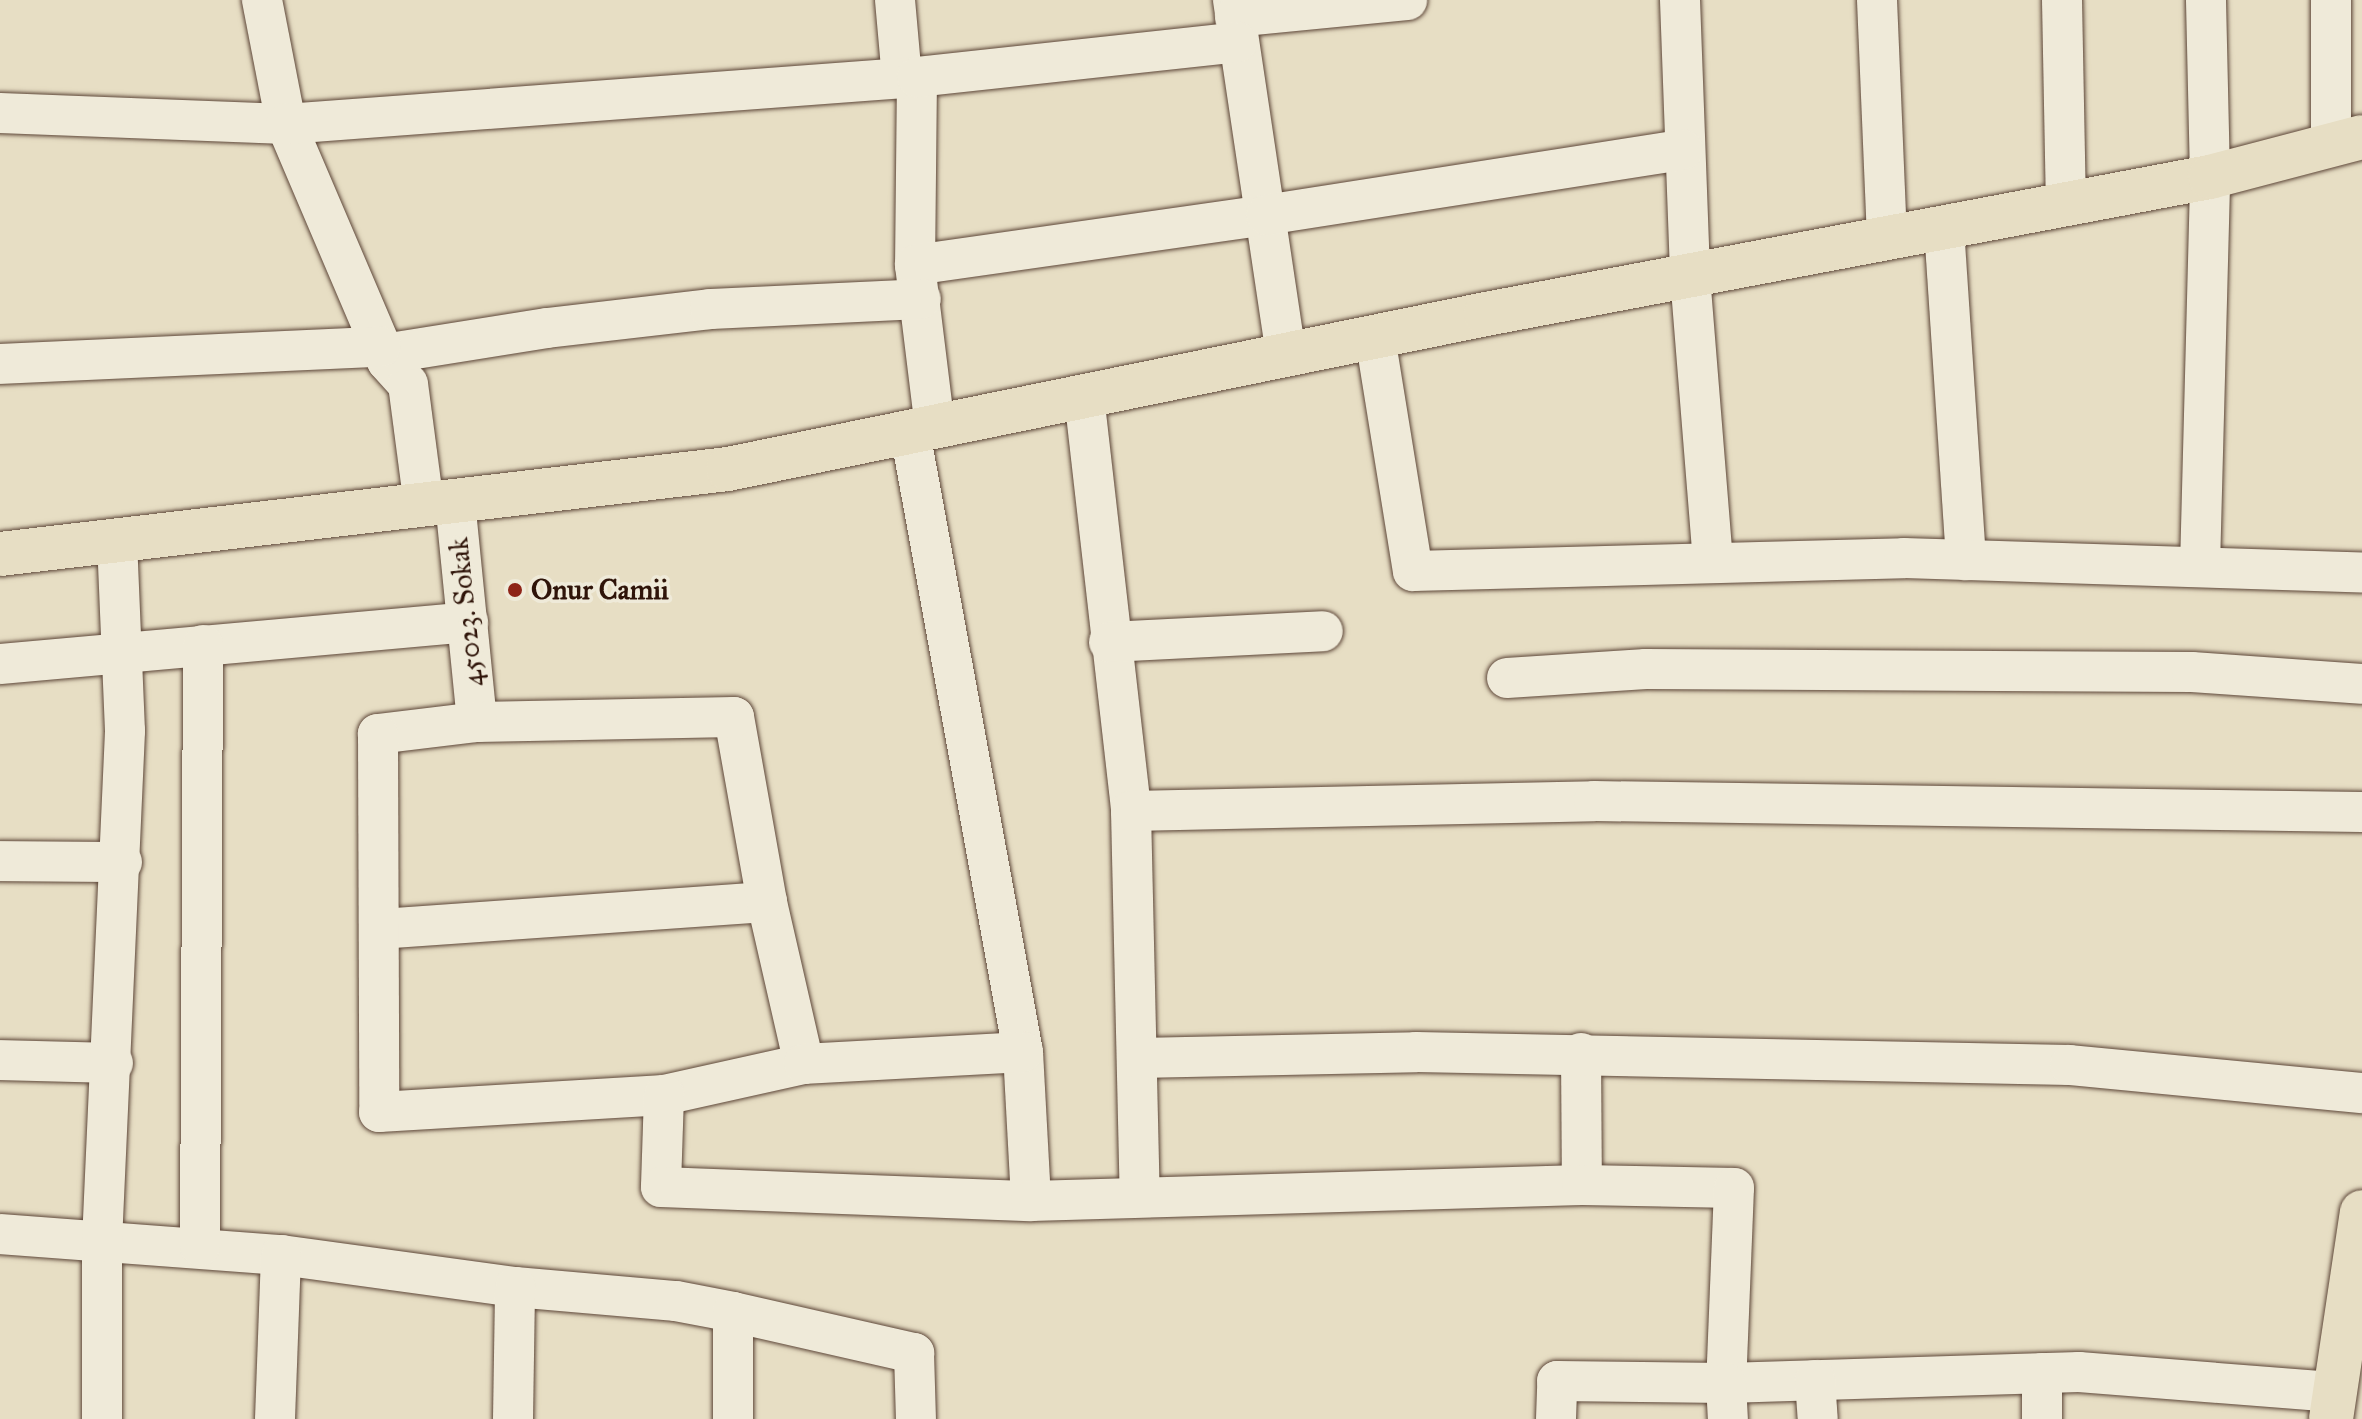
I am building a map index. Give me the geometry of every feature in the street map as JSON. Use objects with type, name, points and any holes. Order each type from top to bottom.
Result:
[{"type":"main road","points":[[0,554],[728,469],[1375,337],[2210,177],[2347,141]]},
{"type":"main road","points":[[2333,1405],[2361,1229]]},
{"type":"street","name":"45023. Sokak","points":[[262,0],[286,124],[382,351],[408,384],[468,622],[477,722]]},
{"type":"street","points":[[895,0],[909,77],[923,429],[1023,1052],[1031,1201]]},
{"type":"street","points":[[0,113],[286,124],[909,77],[1235,20],[1407,0]]},
{"type":"street","points":[[1680,0],[1683,150],[1690,276],[1713,563]]},
{"type":"street","points":[[1877,0],[1887,238]]},
{"type":"street","points":[[2062,0],[2066,204]]},
{"type":"street","points":[[2200,567],[2210,177],[2206,0]]},
{"type":"street","points":[[2331,0],[2347,141]]},
{"type":"street","points":[[1235,20],[1286,355]]},
{"type":"street","points":[[0,364],[382,351],[918,282],[1266,215],[1683,150]]},
{"type":"street","points":[[1944,228],[1966,560]]},
{"type":"street","points":[[1375,337],[1413,571],[1904,558],[2362,572]]},
{"type":"street","points":[[1084,396],[1109,642],[1131,811],[1140,1197]]},
{"type":"street","points":[[102,1419],[102,1242],[122,862],[124,654],[117,540]]},
{"type":"street","points":[[0,664],[468,622]]},
{"type":"street","points":[[1109,642],[1323,631]]},
{"type":"street","points":[[200,1246],[203,645]]},
{"type":"street","points":[[1507,678],[1646,669],[2192,672],[2362,684]]},
{"type":"street","points":[[804,1064],[767,902],[734,717],[477,722],[378,734],[379,1112],[664,1095],[804,1064],[1023,1052]]},
{"type":"street","points":[[1131,811],[1594,801],[2362,812]]},
{"type":"street","points":[[0,861],[122,862]]},
{"type":"street","points":[[380,929],[767,902]]},
{"type":"street","points":[[1138,1058],[1416,1052],[1581,1053],[2070,1065],[2362,1093]]},
{"type":"street","points":[[1581,1053],[1582,1185]]},
{"type":"street","points":[[0,1060],[113,1063]]},
{"type":"street","points":[[664,1095],[661,1187],[1031,1201],[1582,1185],[1734,1188],[1727,1401]]},
{"type":"street","points":[[0,1234],[200,1246],[515,1287],[676,1301],[733,1312],[914,1353],[916,1419]]},
{"type":"street","points":[[275,1419],[281,1255]]},
{"type":"street","points":[[513,1419],[515,1287]]},
{"type":"street","points":[[733,1312],[733,1419]]},
{"type":"street","points":[[1556,1419],[1557,1381],[1727,1401],[1815,1380],[2079,1372],[2333,1405]]},
{"type":"street","points":[[2042,1373],[2042,1419]]},
{"type":"street","points":[[1815,1380],[1818,1419]]},
{"type":"place","name":"Onur Camii","points":[[515,590]]}]
